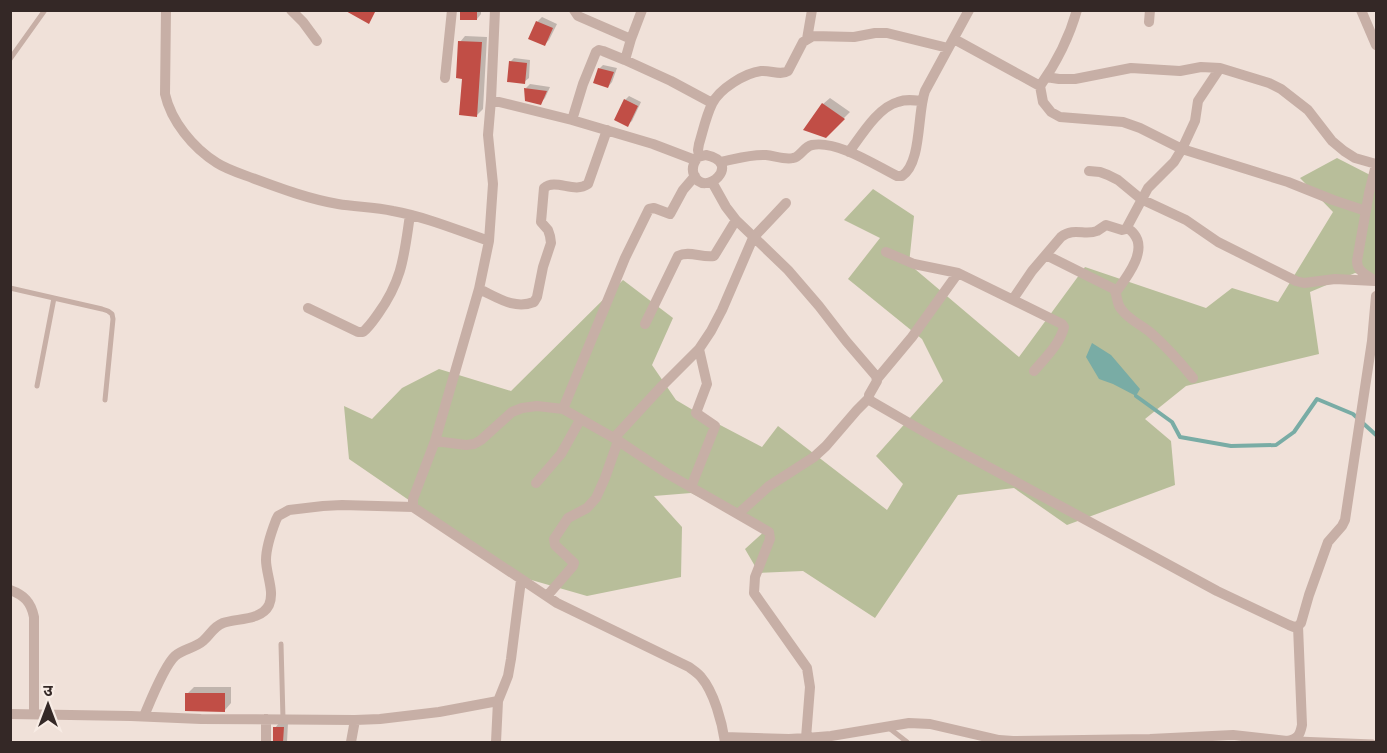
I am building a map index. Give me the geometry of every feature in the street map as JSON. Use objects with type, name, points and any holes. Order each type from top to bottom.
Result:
[{"type":"street","points":[[166,10],[165,94],[168,106],[182,130],[217,163],[306,197],[410,215],[489,241]]},
{"type":"street","points":[[291,10],[317,41]]},
{"type":"street","points":[[445,78],[452,10]]},
{"type":"street","points":[[413,507],[413,499],[435,441],[479,289],[489,241],[493,184],[489,135],[495,10]]},
{"type":"street","points":[[574,10],[578,16],[631,39]]},
{"type":"street","points":[[625,60],[642,10]]},
{"type":"street","points":[[807,39],[812,10]]},
{"type":"street","points":[[721,162],[753,155],[792,159],[799,156],[805,147],[827,145],[849,152],[897,176],[902,176],[906,173],[915,153],[921,101],[925,91],[969,10]]},
{"type":"street","points":[[1361,10],[1377,45]]},
{"type":"street","points":[[1075,12],[1064,46],[1043,81],[1043,102],[1051,112],[1060,117],[1123,122],[1182,149],[1288,182],[1366,211]]},
{"type":"street","points":[[492,100],[572,120],[697,158],[706,155],[713,156],[721,162],[722,170],[718,179],[712,182],[701,182],[694,176],[693,166],[697,158],[712,102],[743,77],[763,70],[785,73],[803,42],[813,36],[854,37],[887,33],[951,44],[1043,81],[1075,79],[1131,68],[1180,72],[1201,67],[1220,68],[1281,89],[1308,110],[1332,141],[1344,151],[1355,158],[1377,165],[1369,194],[1357,261],[1357,267],[1376,283]]},
{"type":"street","points":[[572,120],[583,84],[596,52],[599,50],[671,81],[712,102]]},
{"type":"street","points":[[1013,299],[1032,271],[1066,234],[1097,231],[1106,225],[1122,230],[1127,227],[1148,188],[1174,162],[1182,149],[1193,128],[1198,101],[1220,68]]},
{"type":"street","points":[[849,152],[885,108],[896,102],[921,101]]},
{"type":"street","points":[[479,289],[518,305],[534,302],[550,243],[548,230],[541,222],[544,188],[552,184],[585,187],[607,130]]},
{"type":"street","points":[[1089,171],[1100,172],[1118,180],[1141,199],[1186,220],[1218,242],[1296,281],[1304,283],[1335,279],[1376,283]]},
{"type":"street","points":[[562,410],[625,258],[649,209],[654,208],[670,213],[683,189],[694,176]]},
{"type":"street","points":[[712,182],[736,220],[788,270],[877,379]]},
{"type":"street","points":[[547,596],[573,566],[573,561],[555,545],[554,539],[568,518],[587,508],[596,498],[605,478],[616,440],[662,386],[699,349],[722,310],[753,238],[786,203]]},
{"type":"street","points":[[308,308],[358,332],[363,332],[368,328],[396,284],[401,270],[410,215]]},
{"type":"street","points":[[645,324],[678,256],[686,253],[714,255],[736,220]]},
{"type":"street","points":[[1116,292],[1134,266],[1137,255],[1137,239],[1127,227]]},
{"type":"street","points":[[886,252],[914,264],[958,273],[1062,324],[1063,333],[1052,351],[1034,371]]},
{"type":"street","points":[[1046,255],[1114,289],[1117,302],[1123,312],[1150,332],[1174,355],[1192,378]]},
{"type":"street","points":[[738,514],[770,486],[814,457],[826,446],[869,398],[877,379],[912,337],[958,273]]},
{"type":"street","points":[[144,716],[173,657],[205,640],[214,627],[248,619],[268,606],[271,595],[266,549],[278,516],[289,510],[342,505],[413,507],[557,603],[689,667],[700,676],[710,690],[724,740],[831,736],[909,723],[930,724],[999,740],[1013,741],[1233,735],[1287,741],[1296,739],[1302,725],[1298,626],[1301,623],[1328,542],[1345,520],[1377,296]]},
{"type":"street","points":[[691,487],[715,426],[696,413],[707,384],[699,349]]},
{"type":"street","points":[[869,398],[935,438],[1217,591],[1288,625],[1298,626]]},
{"type":"street","points":[[435,441],[474,444],[512,412],[522,408],[537,406],[562,410],[766,530],[770,534],[770,539],[755,577],[754,593],[807,668],[810,687],[806,738]]},
{"type":"street","points":[[536,483],[561,454],[580,420]]},
{"type":"street","points":[[496,742],[498,701],[508,676],[521,580]]},
{"type":"street","points":[[10,590],[20,593],[30,603],[34,617],[34,714]]},
{"type":"street","points":[[10,714],[355,720],[439,712],[498,701]]},
{"type":"street","points":[[266,719],[266,742]]},
{"type":"street","points":[[351,742],[355,720]]},
{"type":"lane","points":[[10,59],[45,10]]},
{"type":"lane","points":[[10,288],[102,309],[112,314],[105,400]]},
{"type":"lane","points":[[37,386],[54,298]]},
{"type":"lane","points":[[281,644],[283,719]]},
{"type":"lane","points":[[888,727],[907,742]]},
{"type":"lane","points":[[1296,739],[1373,742]]},
{"type":"green space","points":[[1337,158],[1376,178],[1376,279],[1355,273],[1310,292],[1319,354],[1186,386],[1145,419],[1171,441],[1175,485],[1067,525],[1014,488],[958,495],[875,618],[803,571],[759,573],[745,549],[766,530],[691,493],[654,496],[682,527],[681,577],[587,596],[521,577],[349,459],[344,406],[372,419],[402,388],[439,369],[511,391],[623,280],[673,318],[652,365],[676,400],[762,447],[778,426],[887,510],[903,484],[876,456],[943,381],[922,339],[848,279],[880,238],[844,220],[873,189],[914,216],[909,264],[1019,357],[1085,267],[1206,308],[1232,288],[1278,302],[1333,212],[1300,178]]},
{"type":"water","points":[[1092,343],[1111,355],[1140,389],[1136,396],[1099,379],[1086,357]]},
{"type":"building","points":[[344,10],[376,10],[369,24]]},
{"type":"building","points":[[460,10],[477,10],[477,20],[460,20]]},
{"type":"building","points":[[536,21],[553,28],[545,46],[528,39]]},
{"type":"building","points":[[458,41],[482,42],[477,117],[459,115],[462,79],[456,78]]},
{"type":"building","points":[[509,61],[527,63],[525,84],[507,82]]},
{"type":"building","points":[[598,68],[614,72],[608,88],[593,83]]},
{"type":"building","points":[[524,88],[547,91],[541,105],[525,101]]},
{"type":"building","points":[[624,99],[638,106],[628,127],[614,120]]},
{"type":"building","points":[[822,103],[845,119],[826,138],[803,130]]},
{"type":"building","points":[[185,693],[225,693],[225,712],[185,711]]},
{"type":"building","points":[[273,727],[284,727],[283,742],[273,742]]},
{"type":"waterway","points":[[1136,396],[1172,422],[1180,437],[1231,446],[1276,445],[1294,432],[1317,399],[1353,414],[1376,435]]}]
